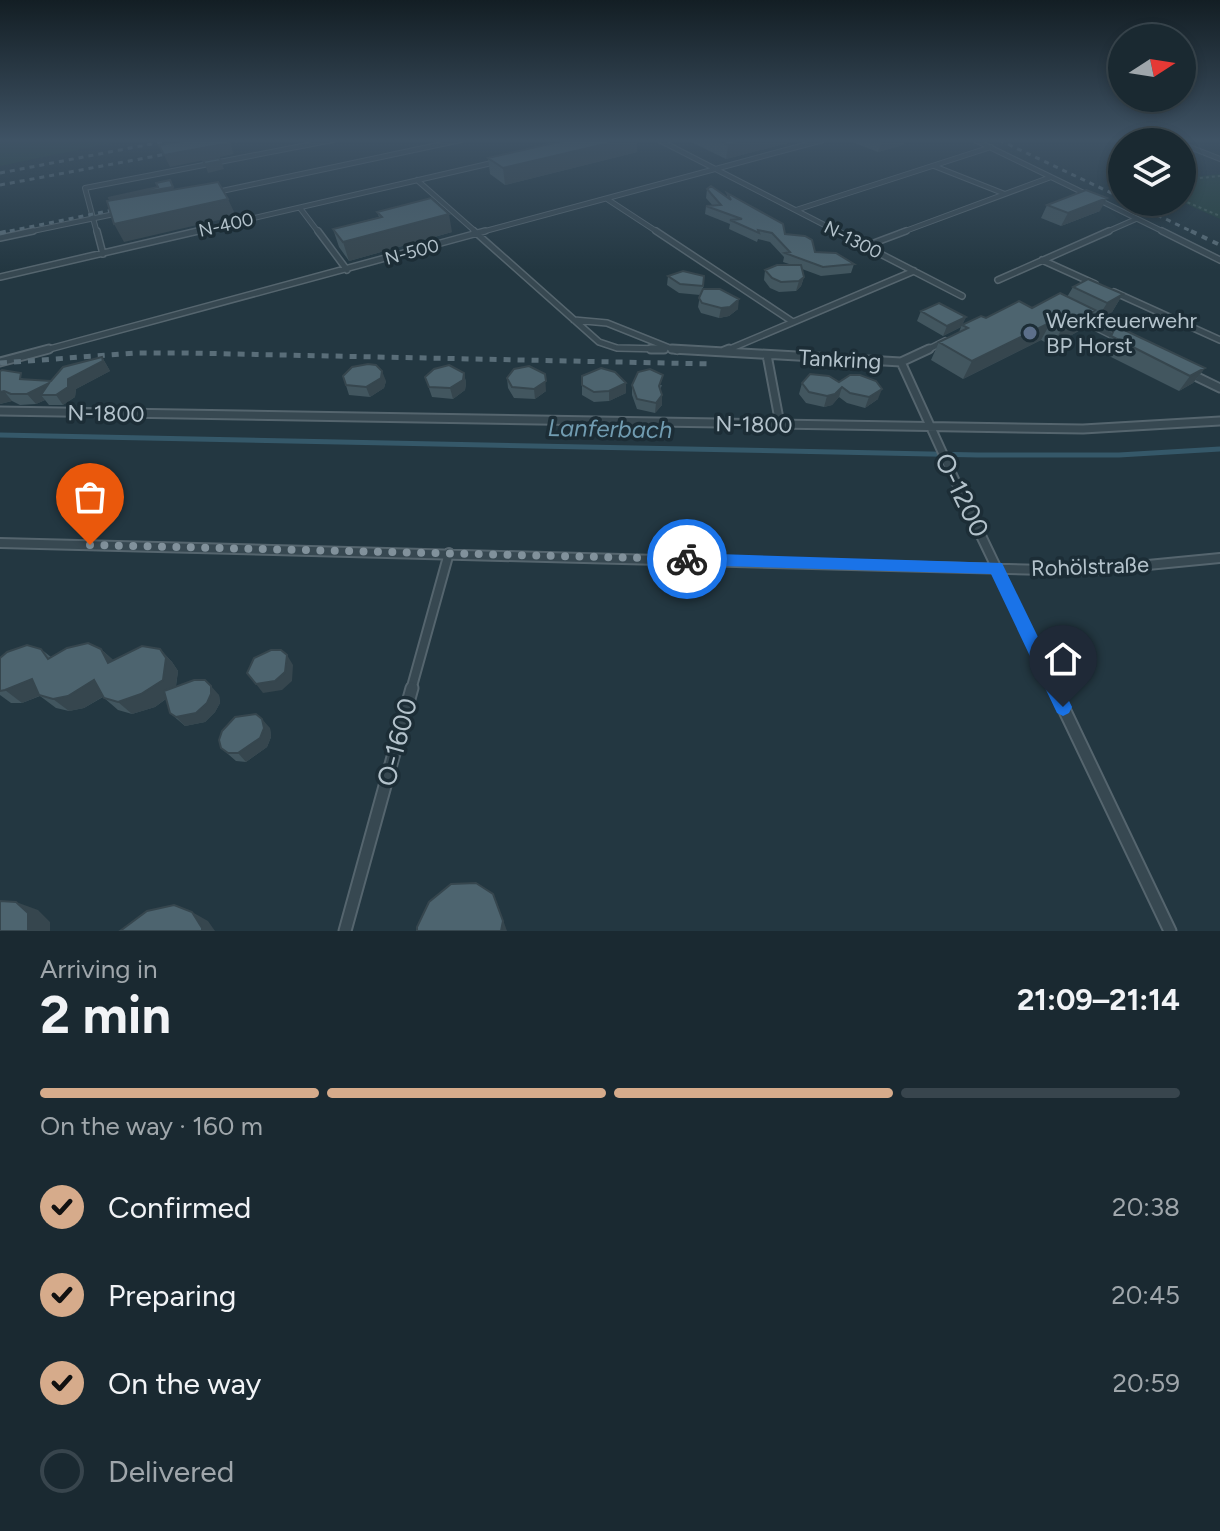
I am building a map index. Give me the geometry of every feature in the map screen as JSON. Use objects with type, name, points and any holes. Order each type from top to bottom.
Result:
[{"type":"lane","points":[[103,254],[85,188],[109,183]]},
{"type":"lane","points":[[216,192],[256,183]]},
{"type":"lane","name":"N-400","points":[[0,277],[403,183]]},
{"type":"lane","name":"Tankring","points":[[421,183],[599,342],[617,348],[901,362],[957,335]]},
{"type":"lane","name":"N-500","points":[[0,362],[664,183]]},
{"type":"lane","name":"N-1300","points":[[744,183],[962,296]]},
{"type":"lane","points":[[796,210],[879,183]]},
{"type":"lane","points":[[978,183],[1005,194]]},
{"type":"lane","points":[[865,246],[1034,183]]},
{"type":"lane","points":[[1064,183],[1220,260]]},
{"type":"lane","points":[[607,199],[793,322]]},
{"type":"lane","points":[[300,208],[347,270]]},
{"type":"lane","points":[[0,238],[124,212]]},
{"type":"lane","points":[[998,280],[1136,219]]},
{"type":"lane","points":[[1042,260],[1097,285]]},
{"type":"lane","points":[[720,353],[914,271]]},
{"type":"lane","points":[[1111,291],[1220,340]]},
{"type":"lane","points":[[1079,319],[1121,340]]},
{"type":"lane","name":"Tankring","points":[[574,320],[607,323],[670,349]]},
{"type":"lane","points":[[767,355],[780,424]]},
{"type":"lane","name":"O-1200","points":[[901,362],[929,427],[1170,931]]},
{"type":"lane","points":[[1178,367],[1220,388]]},
{"type":"lane","name":"N-1800","points":[[0,411],[1083,429],[1220,421]]},
{"type":"lane","name":"Rohölstraße","points":[[0,543],[1086,571],[1220,558]]},
{"type":"lane","name":"O-1600","points":[[345,931],[449,553]]},
{"type":"path","points":[[1196,206],[1220,216]]},
{"type":"green space","points":[[1196,183],[1220,183],[1220,219],[1196,208]]},
{"type":"building","points":[[156,183],[171,183],[173,187],[108,198],[158,187]]},
{"type":"building","points":[[210,183],[219,183],[228,199],[114,224],[107,201]]},
{"type":"building","points":[[711,186],[731,200],[727,193],[783,224],[785,234],[812,240],[815,252],[836,253],[854,264],[823,267],[785,253],[790,252],[772,233],[758,230],[759,233],[730,220],[742,219],[706,206],[721,205],[707,189]]},
{"type":"building","points":[[1086,190],[1107,198],[1068,213],[1047,205]]},
{"type":"building","points":[[431,198],[449,214],[343,242],[333,229],[382,217],[377,212]]},
{"type":"building","points":[[777,265],[801,265],[804,277],[799,281],[781,282],[772,278],[765,270]]},
{"type":"building","points":[[683,271],[704,276],[703,286],[680,284],[668,276]]},
{"type":"building","points":[[1088,279],[1123,294],[1107,303],[1073,287]]},
{"type":"building","points":[[703,289],[720,289],[739,299],[730,307],[721,308],[702,303],[699,298]]},
{"type":"building","points":[[1060,293],[1095,310],[1063,327],[1051,322],[972,361],[939,342],[968,328],[962,325],[981,316],[986,318],[1019,301],[1032,308]]},
{"type":"building","points":[[939,303],[966,317],[947,326],[921,311]]},
{"type":"building","points":[[1116,326],[1205,368],[1190,376],[1111,336]]},
{"type":"building","points":[[102,357],[103,361],[68,379],[68,387],[56,395],[41,395],[49,383],[27,394],[0,392],[2,370],[21,373],[20,379],[51,381],[63,367]]},
{"type":"building","points":[[376,365],[382,371],[381,378],[366,387],[346,385],[343,376],[352,367]]},
{"type":"building","points":[[449,365],[464,373],[463,380],[450,388],[429,387],[425,377],[434,369]]},
{"type":"building","points":[[529,366],[545,374],[546,381],[534,389],[512,387],[507,378],[514,369]]},
{"type":"building","points":[[601,368],[615,372],[626,383],[609,391],[594,392],[582,385],[582,376]]},
{"type":"building","points":[[650,369],[663,375],[659,386],[662,395],[656,403],[637,399],[632,385],[638,372]]},
{"type":"building","points":[[810,374],[829,376],[839,382],[850,375],[860,375],[876,381],[882,389],[869,397],[850,393],[842,387],[835,394],[827,396],[809,392],[802,383]]},
{"type":"building","points":[[88,643],[101,649],[108,663],[142,646],[160,649],[166,658],[163,680],[141,694],[118,702],[104,698],[94,680],[68,696],[53,699],[39,695],[32,679],[0,691],[0,658],[7,652],[27,645],[41,649],[48,659],[67,648]]},
{"type":"building","points":[[271,650],[281,650],[287,655],[285,672],[275,681],[256,684],[247,673],[254,658]]},
{"type":"building","points":[[194,680],[205,680],[211,686],[207,703],[196,713],[176,717],[170,713],[164,691]]},
{"type":"building","points":[[256,714],[262,719],[264,728],[260,738],[238,753],[228,753],[221,748],[219,740],[222,731],[235,717]]},
{"type":"building","points":[[476,883],[493,894],[503,921],[501,931],[417,931],[429,902],[451,884]]},
{"type":"building","points":[[0,901],[16,902],[28,913],[28,931],[0,931]]},
{"type":"building","points":[[174,905],[192,912],[202,931],[120,931],[147,911]]},
{"type":"waterway","name":"Lanferbach","points":[[0,435],[978,455],[1119,455],[1220,449]]},
{"type":"railway","points":[[0,185],[8,183]]},
{"type":"railway","points":[[1091,183],[1108,191]]},
{"type":"railway","points":[[9,231],[0,233],[113,210]]},
{"type":"railway","points":[[1159,216],[1195,233]]},
{"type":"railway","points":[[1191,231],[1220,245]]},
{"type":"railway","points":[[0,363],[136,353],[187,353],[713,364]]},
{"type":"way so far","points":[[90,545],[687,559]]},
{"type":"place","name":"Werkfeuerwehr BP Horst","points":[[1030,333]]},
{"type":"route","points":[[687,559],[996,568],[1063,707]]}]
